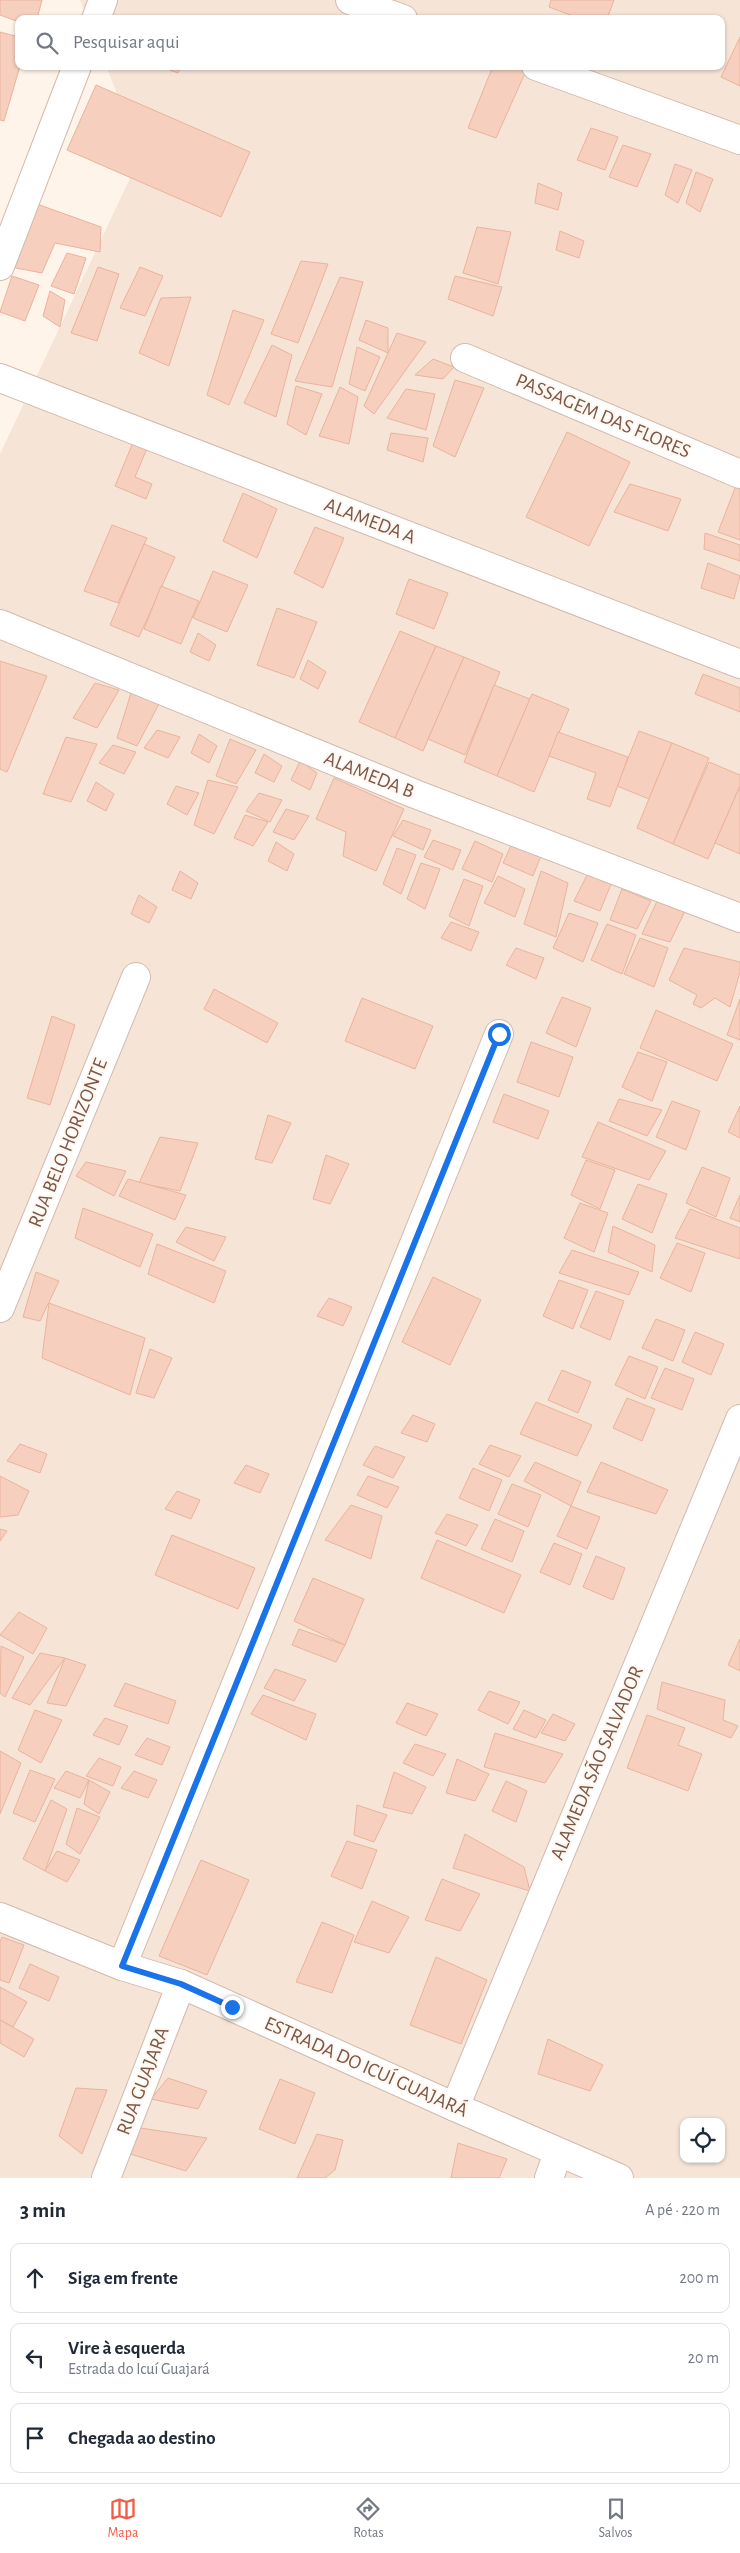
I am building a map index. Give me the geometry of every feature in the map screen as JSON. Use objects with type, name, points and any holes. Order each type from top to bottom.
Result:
[{"type":"street","points":[[97,15],[103,0]]},
{"type":"street","points":[[350,0],[392,15]]},
{"type":"street","points":[[2,252],[75,70]]},
{"type":"street","points":[[547,70],[740,140]]},
{"type":"street","name":"PASSAGEM DAS FLORES","points":[[465,358],[740,474]]},
{"type":"street","name":"ALAMEDA A","points":[[0,378],[740,664]]},
{"type":"street","name":"ALAMEDA B","points":[[0,624],[415,794],[740,918]]},
{"type":"street","name":"RUA BELO HORIZONTE","points":[[0,1308],[136,977]]},
{"type":"street","points":[[122,1966],[499,1034]]},
{"type":"street","name":"ALAMEDA SÃO SALVADOR","points":[[454,2107],[740,1419]]},
{"type":"street","name":"ESTRADA DO ICUÍ GUAJARÁ","points":[[0,1917],[122,1966],[181,1984],[558,2153],[620,2178]]},
{"type":"street","name":"RUA GUAJARA","points":[[106,2178],[181,1984]]},
{"type":"street","points":[[549,2178],[558,2153]]},
{"type":"shaded area","points":[[80,0],[740,0],[740,2178],[0,2178],[0,454],[141,155],[108,70],[725,70],[725,15],[86,15]]},
{"type":"building","points":[[0,0],[42,0],[38,15],[15,15],[15,21],[0,15]]},
{"type":"building","points":[[551,0],[614,0],[608,15],[570,15],[549,7]]},
{"type":"building","points":[[0,32],[15,36],[15,70],[19,70],[4,121],[0,120]]},
{"type":"building","points":[[740,37],[740,86],[721,77]]},
{"type":"building","points":[[491,70],[526,71],[496,138],[468,128]]},
{"type":"building","points":[[96,85],[250,152],[221,217],[67,150]]},
{"type":"building","points":[[591,128],[618,137],[605,170],[577,160]]},
{"type":"building","points":[[623,145],[651,154],[637,187],[609,177]]},
{"type":"building","points":[[675,164],[692,170],[678,203],[665,195]]},
{"type":"building","points":[[696,172],[713,179],[700,212],[686,203]]},
{"type":"building","points":[[538,183],[562,193],[558,210],[535,203]]},
{"type":"building","points":[[37,204],[101,227],[100,252],[55,243],[42,273],[11,267]]},
{"type":"building","points":[[477,227],[511,232],[498,284],[463,273]]},
{"type":"building","points":[[560,231],[584,241],[579,258],[556,250]]},
{"type":"building","points":[[67,253],[86,258],[74,294],[51,286]]},
{"type":"building","points":[[301,261],[328,264],[298,343],[271,334]]},
{"type":"building","points":[[98,267],[119,274],[97,341],[71,333]]},
{"type":"building","points":[[140,267],[163,276],[145,316],[120,308]]},
{"type":"building","points":[[12,276],[39,285],[25,321],[0,312]]},
{"type":"building","points":[[455,276],[502,287],[493,316],[448,299]]},
{"type":"building","points":[[340,277],[363,282],[332,387],[295,381]]},
{"type":"building","points":[[50,291],[65,300],[60,327],[43,316]]},
{"type":"building","points":[[191,297],[169,366],[139,353],[161,298]]},
{"type":"building","points":[[233,310],[264,320],[229,405],[207,395]]},
{"type":"building","points":[[366,320],[388,328],[388,353],[359,340]]},
{"type":"building","points":[[397,333],[426,342],[374,414],[364,406]]},
{"type":"building","points":[[272,345],[292,355],[276,417],[244,403]]},
{"type":"building","points":[[357,347],[380,357],[365,391],[349,384]]},
{"type":"building","points":[[433,359],[454,367],[443,379],[415,375]]},
{"type":"building","points":[[455,380],[484,388],[455,457],[433,446]]},
{"type":"building","points":[[296,386],[322,394],[306,435],[287,424]]},
{"type":"building","points":[[340,387],[358,397],[349,444],[319,436]]},
{"type":"building","points":[[406,389],[435,394],[426,430],[387,418]]},
{"type":"building","points":[[567,432],[630,462],[589,546],[526,517]]},
{"type":"building","points":[[391,433],[428,438],[423,462],[387,450]]},
{"type":"building","points":[[134,440],[148,446],[135,477],[152,484],[146,499],[115,486]]},
{"type":"building","points":[[737,483],[740,484],[740,540],[718,532]]},
{"type":"building","points":[[630,484],[681,499],[668,531],[614,512]]},
{"type":"building","points":[[243,493],[277,509],[257,558],[223,541]]},
{"type":"building","points":[[112,525],[147,538],[118,603],[84,591]]},
{"type":"building","points":[[315,527],[344,538],[323,588],[294,573]]},
{"type":"building","points":[[705,533],[740,545],[740,561],[704,549]]},
{"type":"building","points":[[144,544],[175,557],[139,637],[110,625]]},
{"type":"building","points":[[708,563],[740,576],[734,599],[701,588]]},
{"type":"building","points":[[213,571],[248,585],[227,632],[193,618]]},
{"type":"building","points":[[409,579],[448,593],[434,629],[396,614]]},
{"type":"building","points":[[161,586],[199,601],[181,644],[144,629]]},
{"type":"building","points":[[277,608],[317,622],[294,678],[257,665]]},
{"type":"building","points":[[400,631],[436,646],[395,738],[359,722]]},
{"type":"building","points":[[198,633],[216,645],[209,661],[190,652]]},
{"type":"building","points":[[436,646],[464,657],[423,751],[395,738]]},
{"type":"building","points":[[464,657],[500,672],[465,755],[428,739]]},
{"type":"building","points":[[308,660],[326,672],[318,689],[300,679]]},
{"type":"building","points":[[0,661],[47,676],[7,772],[0,769]]},
{"type":"building","points":[[703,674],[740,688],[740,712],[695,694]]},
{"type":"building","points":[[95,683],[119,690],[97,728],[73,718]]},
{"type":"building","points":[[494,685],[530,699],[497,776],[464,762]]},
{"type":"building","points":[[131,693],[161,700],[137,746],[117,738]]},
{"type":"building","points":[[532,694],[569,709],[534,792],[497,776]]},
{"type":"building","points":[[157,730],[180,737],[168,758],[144,748]]},
{"type":"building","points":[[639,731],[672,743],[649,799],[617,786]]},
{"type":"building","points":[[558,732],[628,757],[610,807],[587,799],[596,773],[549,756]]},
{"type":"building","points":[[199,734],[217,746],[209,763],[191,753]]},
{"type":"building","points":[[66,737],[97,744],[71,802],[43,794]]},
{"type":"building","points":[[230,739],[256,750],[236,784],[216,776]]},
{"type":"building","points":[[672,743],[709,758],[673,844],[637,828]]},
{"type":"building","points":[[113,745],[136,752],[124,774],[99,763]]},
{"type":"building","points":[[264,754],[282,766],[274,782],[255,773]]},
{"type":"building","points":[[300,761],[317,773],[310,790],[291,780]]},
{"type":"building","points":[[709,762],[740,775],[740,786],[708,859],[673,844]]},
{"type":"building","points":[[334,778],[404,809],[376,871],[343,856],[346,832],[316,819]]},
{"type":"building","points":[[208,780],[238,787],[214,834],[194,825]]},
{"type":"building","points":[[96,782],[114,794],[106,811],[87,801]]},
{"type":"building","points":[[176,786],[199,793],[187,815],[167,804]]},
{"type":"building","points":[[740,786],[740,854],[715,843]]},
{"type":"building","points":[[259,793],[282,800],[270,822],[246,811]]},
{"type":"building","points":[[286,809],[309,816],[294,840],[273,832]]},
{"type":"building","points":[[245,815],[268,822],[253,846],[234,838]]},
{"type":"building","points":[[403,820],[431,830],[423,850],[393,836]]},
{"type":"building","points":[[516,835],[544,848],[533,876],[503,863]]},
{"type":"building","points":[[433,840],[461,850],[453,870],[424,857]]},
{"type":"building","points":[[475,841],[503,854],[492,882],[462,869]]},
{"type":"building","points":[[276,842],[294,854],[287,871],[268,861]]},
{"type":"building","points":[[397,848],[416,855],[401,894],[383,884]]},
{"type":"building","points":[[421,863],[440,869],[425,909],[407,899]]},
{"type":"building","points":[[180,871],[198,883],[191,899],[172,890]]},
{"type":"building","points":[[541,871],[568,883],[556,937],[524,924]]},
{"type":"building","points":[[589,871],[612,882],[600,911],[574,901]]},
{"type":"building","points":[[498,876],[525,889],[515,917],[484,903]]},
{"type":"building","points":[[464,879],[483,886],[469,926],[449,916]]},
{"type":"building","points":[[622,889],[651,901],[637,929],[610,920]]},
{"type":"building","points":[[139,895],[157,907],[149,923],[131,914]]},
{"type":"building","points":[[658,899],[687,907],[670,942],[642,934]]},
{"type":"building","points":[[569,913],[598,923],[583,962],[553,948]]},
{"type":"building","points":[[451,922],[479,932],[471,951],[441,938]]},
{"type":"building","points":[[607,924],[636,935],[622,974],[591,960]]},
{"type":"building","points":[[640,938],[668,948],[654,987],[624,974]]},
{"type":"building","points":[[516,948],[544,958],[536,979],[506,965]]},
{"type":"building","points":[[684,948],[740,962],[740,972],[730,1007],[715,998],[701,1008],[693,1004],[697,995],[669,980]]},
{"type":"building","points":[[214,989],[278,1023],[267,1043],[204,1009]]},
{"type":"building","points":[[562,997],[591,1008],[576,1047],[546,1033]]},
{"type":"building","points":[[362,998],[433,1026],[415,1069],[345,1041]]},
{"type":"building","points":[[740,999],[740,1040],[727,1035]]},
{"type":"building","points":[[656,1010],[733,1044],[717,1081],[640,1048]]},
{"type":"building","points":[[52,1016],[75,1025],[50,1105],[27,1098]]},
{"type":"building","points":[[531,1042],[573,1057],[559,1097],[517,1082]]},
{"type":"building","points":[[638,1052],[667,1062],[652,1101],[622,1087]]},
{"type":"building","points":[[504,1094],[549,1111],[538,1139],[493,1122]]},
{"type":"building","points":[[619,1099],[662,1110],[647,1136],[609,1121]]},
{"type":"building","points":[[672,1101],[700,1111],[686,1150],[656,1137]]},
{"type":"building","points":[[740,1106],[740,1138],[728,1132]]},
{"type":"building","points":[[268,1115],[291,1123],[272,1163],[255,1159]]},
{"type":"building","points":[[598,1122],[666,1151],[649,1180],[582,1157]]},
{"type":"building","points":[[160,1137],[198,1143],[180,1191],[139,1183]]},
{"type":"building","points":[[326,1155],[349,1164],[330,1204],[313,1199]]},
{"type":"building","points":[[586,1160],[615,1170],[600,1209],[571,1195]]},
{"type":"building","points":[[86,1162],[126,1171],[114,1196],[76,1176]]},
{"type":"building","points":[[702,1167],[730,1178],[716,1217],[686,1203]]},
{"type":"building","points":[[128,1179],[186,1195],[175,1220],[119,1196]]},
{"type":"building","points":[[638,1184],[667,1194],[652,1233],[622,1219]]},
{"type":"building","points":[[740,1195],[740,1222],[730,1218]]},
{"type":"building","points":[[580,1203],[608,1213],[594,1252],[564,1238]]},
{"type":"building","points":[[83,1208],[153,1234],[140,1267],[75,1238]]},
{"type":"building","points":[[690,1209],[740,1228],[740,1259],[675,1238]]},
{"type":"building","points":[[613,1226],[655,1245],[652,1272],[608,1252]]},
{"type":"building","points":[[186,1227],[226,1237],[214,1261],[176,1242]]},
{"type":"building","points":[[677,1243],[705,1253],[691,1292],[660,1278]]},
{"type":"building","points":[[157,1244],[226,1271],[214,1303],[148,1274]]},
{"type":"building","points":[[572,1250],[639,1272],[629,1295],[559,1273]]},
{"type":"building","points":[[36,1272],[59,1281],[40,1321],[23,1317]]},
{"type":"building","points":[[433,1277],[481,1300],[450,1365],[402,1342]]},
{"type":"building","points":[[559,1280],[588,1290],[573,1329],[543,1316]]},
{"type":"building","points":[[596,1291],[624,1301],[610,1340],[580,1327]]},
{"type":"building","points":[[329,1298],[352,1307],[343,1326],[317,1316]]},
{"type":"building","points":[[49,1303],[145,1338],[130,1395],[42,1358]]},
{"type":"building","points":[[656,1319],[685,1330],[673,1361],[642,1348]]},
{"type":"building","points":[[695,1332],[724,1344],[711,1375],[682,1362]]},
{"type":"building","points":[[150,1349],[172,1358],[154,1398],[136,1393]]},
{"type":"building","points":[[629,1356],[658,1367],[645,1399],[615,1385]]},
{"type":"building","points":[[665,1368],[694,1379],[682,1410],[651,1398]]},
{"type":"building","points":[[562,1370],[591,1382],[578,1413],[548,1400]]},
{"type":"building","points":[[627,1398],[655,1409],[642,1441],[613,1428]]},
{"type":"building","points":[[536,1402],[592,1425],[577,1456],[520,1434]]},
{"type":"building","points":[[413,1415],[435,1424],[427,1442],[401,1433]]},
{"type":"building","points":[[20,1444],[47,1454],[40,1473],[7,1461]]},
{"type":"building","points":[[490,1445],[521,1456],[509,1477],[479,1464]]},
{"type":"building","points":[[375,1446],[405,1457],[393,1478],[363,1465]]},
{"type":"building","points":[[535,1462],[581,1482],[571,1506],[524,1481]]},
{"type":"building","points":[[601,1462],[668,1490],[656,1514],[587,1492]]},
{"type":"building","points":[[246,1465],[269,1474],[260,1493],[234,1483]]},
{"type":"building","points":[[473,1468],[502,1480],[489,1511],[459,1498]]},
{"type":"building","points":[[0,1476],[29,1491],[18,1515],[0,1517]]},
{"type":"building","points":[[368,1476],[399,1487],[387,1508],[357,1495]]},
{"type":"building","points":[[512,1484],[541,1495],[528,1527],[498,1514]]},
{"type":"building","points":[[177,1491],[200,1500],[191,1519],[165,1509]]},
{"type":"building","points":[[351,1505],[382,1516],[371,1559],[325,1540]]},
{"type":"building","points":[[571,1506],[600,1517],[587,1549],[557,1536]]},
{"type":"building","points":[[447,1514],[478,1525],[466,1546],[435,1533]]},
{"type":"building","points":[[495,1519],[524,1531],[512,1562],[481,1549]]},
{"type":"building","points":[[0,1529],[7,1531],[0,1541]]},
{"type":"building","points":[[172,1535],[255,1568],[238,1609],[155,1575]]},
{"type":"building","points":[[437,1540],[521,1575],[504,1613],[421,1578]]},
{"type":"building","points":[[554,1543],[582,1554],[570,1585],[540,1572]]},
{"type":"building","points":[[596,1556],[625,1568],[613,1600],[583,1587]]},
{"type":"building","points":[[313,1578],[364,1599],[345,1645],[294,1621]]},
{"type":"building","points":[[19,1612],[47,1628],[33,1654],[0,1635]]},
{"type":"building","points":[[299,1629],[345,1645],[336,1662],[292,1645]]},
{"type":"building","points":[[740,1639],[740,1671],[728,1665]]},
{"type":"building","points":[[1,1646],[24,1657],[5,1697],[0,1693]]},
{"type":"building","points":[[40,1653],[65,1658],[30,1705],[12,1698]]},
{"type":"building","points":[[65,1658],[86,1665],[66,1706],[47,1703]]},
{"type":"building","points":[[275,1669],[306,1680],[294,1701],[264,1688]]},
{"type":"building","points":[[662,1682],[725,1700],[723,1720],[738,1726],[731,1738],[657,1709]]},
{"type":"building","points":[[125,1683],[176,1701],[168,1724],[114,1706]]},
{"type":"building","points":[[489,1691],[520,1702],[508,1724],[478,1710]]},
{"type":"building","points":[[263,1695],[316,1714],[306,1740],[251,1714]]},
{"type":"building","points":[[407,1703],[438,1714],[426,1736],[396,1723]]},
{"type":"building","points":[[35,1710],[62,1720],[41,1763],[18,1750]]},
{"type":"building","points":[[524,1710],[546,1720],[536,1738],[513,1729]]},
{"type":"building","points":[[553,1714],[575,1724],[565,1741],[541,1733]]},
{"type":"building","points":[[647,1715],[685,1728],[678,1745],[702,1754],[688,1791],[627,1768]]},
{"type":"building","points":[[105,1718],[128,1726],[119,1745],[93,1735]]},
{"type":"building","points":[[495,1733],[563,1754],[545,1783],[484,1767]]},
{"type":"building","points":[[147,1738],[170,1747],[162,1765],[135,1755]]},
{"type":"building","points":[[415,1744],[446,1754],[433,1776],[403,1763]]},
{"type":"building","points":[[0,1751],[21,1763],[0,1814]]},
{"type":"building","points":[[99,1758],[121,1767],[113,1786],[86,1776]]},
{"type":"building","points":[[457,1759],[489,1774],[475,1801],[446,1793]]},
{"type":"building","points":[[30,1770],[55,1779],[35,1822],[13,1813]]},
{"type":"building","points":[[66,1771],[89,1780],[80,1798],[54,1788]]},
{"type":"building","points":[[134,1771],[157,1780],[148,1798],[121,1788]]},
{"type":"building","points":[[394,1772],[426,1787],[412,1814],[383,1807]]},
{"type":"building","points":[[89,1780],[110,1792],[99,1814],[84,1804]]},
{"type":"building","points":[[506,1781],[527,1791],[516,1822],[492,1811]]},
{"type":"building","points":[[51,1800],[67,1809],[45,1871],[23,1859]]},
{"type":"building","points":[[357,1805],[387,1815],[374,1842],[354,1835]]},
{"type":"building","points":[[77,1808],[100,1817],[80,1854],[66,1844]]},
{"type":"building","points":[[465,1834],[524,1867],[530,1891],[453,1868]]},
{"type":"building","points":[[347,1841],[377,1850],[362,1889],[331,1876]]},
{"type":"building","points":[[57,1851],[80,1860],[67,1882],[45,1871]]},
{"type":"building","points":[[201,1860],[249,1880],[207,1975],[159,1956]]},
{"type":"building","points":[[442,1879],[480,1894],[460,1931],[425,1920]]},
{"type":"building","points":[[372,1901],[409,1917],[389,1953],[354,1942]]},
{"type":"building","points":[[322,1922],[354,1935],[332,1993],[296,1982]]},
{"type":"building","points":[[2,1937],[24,1945],[9,1983],[0,1980],[0,1942]]},
{"type":"building","points":[[436,1957],[487,1980],[461,2044],[410,2025]]},
{"type":"building","points":[[30,1964],[59,1977],[49,2001],[19,1988]]},
{"type":"building","points":[[0,1987],[27,2002],[13,2027],[0,2020]]},
{"type":"building","points":[[0,2020],[34,2039],[24,2057],[0,2043]]},
{"type":"building","points":[[548,2039],[603,2065],[590,2091],[538,2074]]},
{"type":"building","points":[[168,2078],[207,2091],[198,2109],[151,2099]]},
{"type":"building","points":[[280,2079],[315,2093],[295,2144],[259,2129]]},
{"type":"building","points":[[76,2088],[107,2090],[82,2154],[59,2136]]},
{"type":"building","points":[[134,2127],[207,2138],[186,2171],[127,2153]]},
{"type":"building","points":[[317,2134],[343,2140],[335,2170],[325,2178],[297,2178]]},
{"type":"building","points":[[458,2143],[507,2159],[499,2178],[451,2178]]},
{"type":"route","points":[[232,2007],[181,1984],[122,1966],[499,1034]]}]
